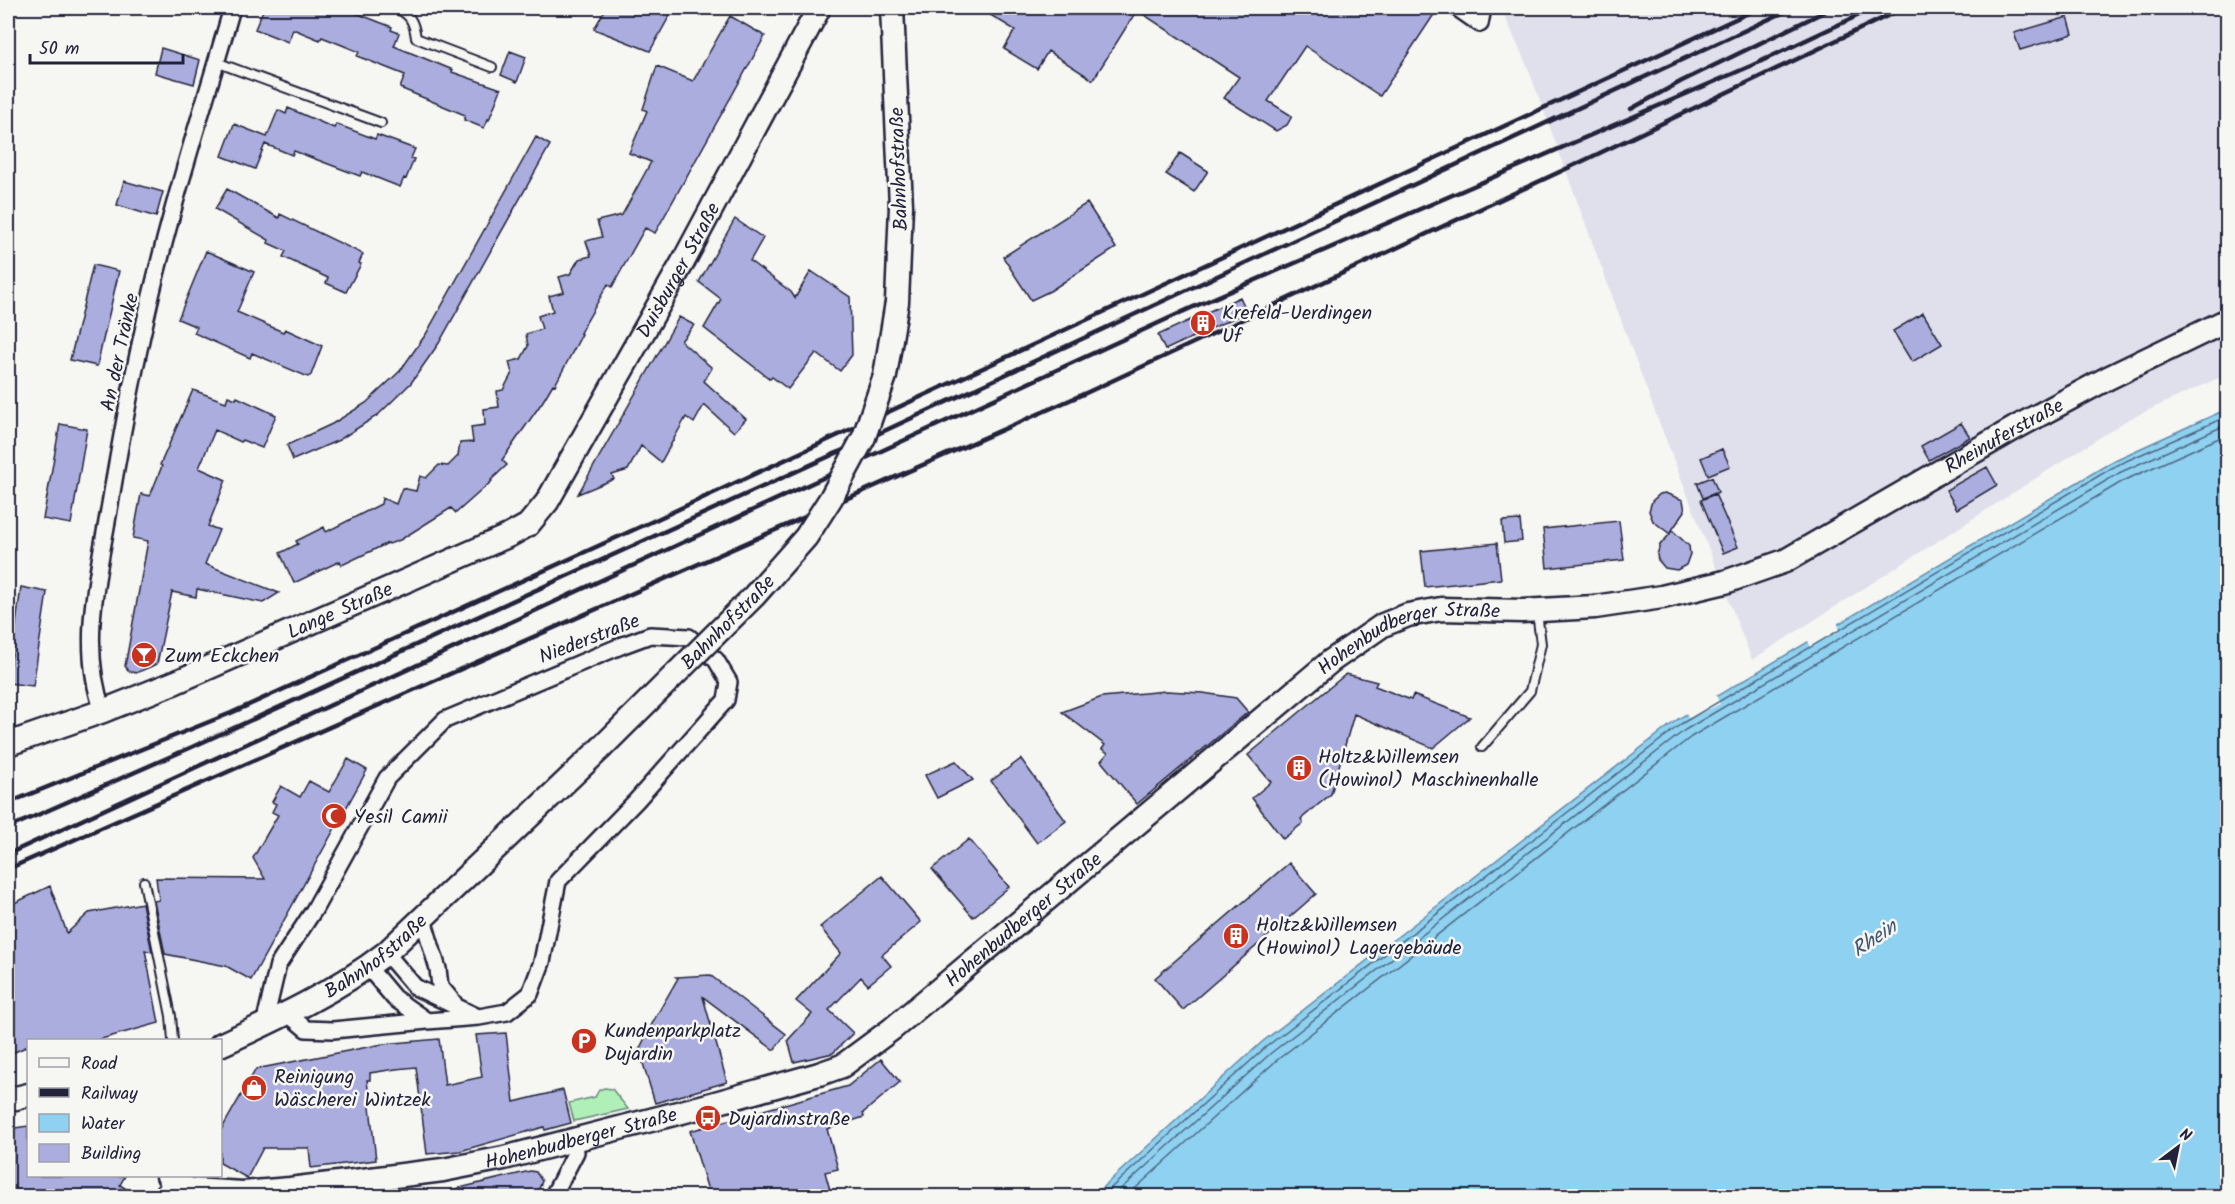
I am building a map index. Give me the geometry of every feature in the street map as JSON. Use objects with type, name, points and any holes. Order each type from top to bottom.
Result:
[{"type":"street","name":"An der Tränke","points":[[103,711],[96,692],[90,650],[96,589],[118,454],[169,222],[232,8]]},
{"type":"street","name":"Bahnhofstraße","points":[[222,1044],[287,1013],[368,967],[386,953],[600,749],[754,596],[806,537],[831,498],[864,437],[885,376],[897,302],[901,206],[892,8]]},
{"type":"street","points":[[1457,8],[1480,24],[1483,8]]},
{"type":"street","name":"Duisburger Straße","points":[[535,518],[547,502],[683,262],[816,11]]},
{"type":"street","name":"Rheinuferstraße","points":[[1785,561],[2015,428],[2108,378],[2228,320]]},
{"type":"street","name":"Lange Straße","points":[[8,744],[103,711],[176,682],[510,535],[528,525],[535,518]]},
{"type":"street","name":"Hohenbudberger Straße","points":[[168,1183],[192,1190],[207,1184],[290,1189],[443,1170],[574,1141],[842,1066],[900,1022],[1331,661],[1383,625],[1408,615],[1441,609],[1536,610],[1595,607],[1662,597],[1725,582],[1785,561]]},
{"type":"street","name":"Niederstraße","points":[[264,1025],[278,965],[314,910],[387,778],[445,720],[650,635],[689,637],[716,660],[729,682],[726,700],[636,801],[558,881],[542,962],[530,994],[507,1012],[479,1017],[333,1030],[306,1029],[287,1013]]},
{"type":"street","points":[[423,919],[438,969],[440,986],[457,1008]]},
{"type":"street","points":[[386,953],[415,987],[479,1017]]},
{"type":"street","points":[[368,967],[394,998],[427,1021]]},
{"type":"street","points":[[553,1197],[576,1152],[574,1141]]},
{"type":"lane","points":[[394,8],[404,11],[414,22],[416,38],[492,67]]},
{"type":"lane","points":[[216,62],[381,123]]},
{"type":"lane","points":[[1482,747],[1530,691],[1541,644],[1536,610]]},
{"type":"lane","points":[[144,882],[171,1016],[173,1039]]},
{"type":"shaded area","points":[[1501,8],[2227,8],[2227,374],[2127,420],[1752,660],[1652,404],[1528,68]]},
{"type":"green space","points":[[612,1089],[628,1109],[574,1121],[569,1103],[595,1097],[599,1090]]},
{"type":"water","name":"Rhein","points":[[2227,409],[2227,1196],[1093,1196],[1262,1042],[1678,719],[2115,460]]},
{"type":"pier","points":[[1837,621],[1840,631],[1811,647],[1807,639]]},
{"type":"pier","points":[[1715,693],[1720,704],[1689,719],[1685,711]]},
{"type":"building","points":[[264,8],[343,8],[392,27],[391,30],[399,33],[394,46],[453,70],[452,72],[501,89],[489,120],[484,128],[464,120],[465,115],[400,88],[405,75],[357,56],[359,52],[322,37],[320,40],[293,29],[288,42],[255,29]]},
{"type":"building","points":[[606,8],[674,8],[650,51],[594,29]]},
{"type":"building","points":[[979,8],[1426,8],[1435,13],[1380,96],[1305,46],[1268,101],[1292,116],[1287,125],[1276,131],[1224,98],[1239,77],[1137,10],[1093,80],[1048,51],[1037,69],[1004,49],[1015,30]]},
{"type":"building","points":[[730,16],[765,36],[655,233],[645,228],[612,287],[608,284],[580,333],[582,334],[555,385],[553,384],[502,460],[507,465],[456,513],[451,508],[400,540],[388,543],[342,565],[340,561],[294,583],[280,553],[298,544],[296,541],[324,527],[326,532],[381,504],[382,498],[396,504],[402,488],[416,491],[420,476],[426,478],[439,465],[448,466],[458,456],[460,443],[473,442],[471,427],[485,425],[484,409],[499,407],[497,391],[503,390],[512,373],[509,362],[521,359],[528,346],[526,334],[542,329],[538,316],[553,311],[549,296],[564,292],[559,277],[570,274],[579,259],[591,256],[586,241],[602,237],[597,221],[622,215],[651,162],[629,153],[647,111],[643,109],[657,66],[693,81]]},
{"type":"building","points":[[2068,17],[2073,34],[2020,50],[2014,33]]},
{"type":"building","points":[[161,48],[200,60],[194,84],[155,73]]},
{"type":"building","points":[[510,51],[526,57],[517,82],[501,75]]},
{"type":"building","points":[[288,108],[334,128],[336,124],[375,139],[377,135],[415,149],[411,158],[414,159],[406,179],[404,178],[400,187],[362,172],[360,176],[294,151],[292,155],[265,144],[255,169],[222,156],[234,124],[267,137],[278,110],[286,114]]},
{"type":"building","points":[[536,137],[550,145],[439,343],[411,383],[378,415],[339,440],[293,460],[287,445],[332,424],[366,403],[400,371],[426,334]]},
{"type":"building","points":[[1180,153],[1208,171],[1194,192],[1166,174]]},
{"type":"building","points":[[124,181],[163,192],[156,217],[117,205]]},
{"type":"building","points":[[227,189],[279,218],[280,214],[363,254],[359,263],[361,264],[346,292],[326,283],[328,278],[283,257],[286,251],[268,243],[269,240],[215,209]]},
{"type":"building","points":[[1087,203],[1116,248],[1050,291],[1031,300],[1003,257]]},
{"type":"building","points":[[735,219],[763,238],[750,261],[791,292],[795,298],[811,271],[850,297],[852,355],[840,371],[816,353],[788,389],[772,377],[770,379],[704,328],[721,299],[699,282]]},
{"type":"building","points":[[206,251],[254,272],[237,312],[283,332],[285,329],[322,346],[311,375],[308,377],[252,353],[250,358],[194,333],[197,327],[178,319]]},
{"type":"building","points":[[93,265],[119,271],[97,366],[70,360]]},
{"type":"building","name":"Krefeld-Uerdingen Uf","points":[[1240,297],[1247,312],[1165,350],[1158,335]]},
{"type":"building","points":[[1923,313],[1942,344],[1912,362],[1893,331]]},
{"type":"building","points":[[679,317],[694,325],[681,341],[712,368],[704,381],[746,419],[734,432],[704,405],[694,423],[686,417],[661,462],[641,446],[628,470],[612,475],[614,479],[578,494]]},
{"type":"building","points":[[193,390],[226,402],[228,396],[236,399],[237,397],[276,415],[262,448],[242,440],[241,442],[215,430],[199,468],[226,480],[208,526],[219,530],[205,564],[279,593],[263,603],[197,589],[196,597],[172,592],[157,664],[136,673],[129,671],[125,666],[148,541],[133,538],[141,494],[150,496],[162,466],[160,465]]},
{"type":"building","points":[[1961,423],[1970,437],[1929,460],[1921,446]]},
{"type":"building","points":[[60,424],[87,429],[71,524],[43,519]]},
{"type":"building","points":[[1722,449],[1730,466],[1708,475],[1701,458]]},
{"type":"building","points":[[1987,467],[1997,485],[1957,509],[1946,490]]},
{"type":"building","points":[[1712,477],[1718,492],[1703,498],[1697,483]]},
{"type":"building","points":[[1665,493],[1683,500],[1685,511],[1670,533],[1673,531],[1689,546],[1690,554],[1686,565],[1677,570],[1665,568],[1658,560],[1660,545],[1670,534],[1653,521],[1649,511],[1652,501]]},
{"type":"building","points":[[1715,494],[1738,547],[1723,553],[1701,500]]},
{"type":"building","points":[[1520,520],[1522,541],[1504,543],[1502,521]]},
{"type":"building","points":[[1619,521],[1624,560],[1547,568],[1543,529]]},
{"type":"building","points":[[1497,543],[1501,579],[1425,587],[1421,551]]},
{"type":"building","points":[[21,587],[47,592],[33,686],[8,683]]},
{"type":"building","points":[[1346,674],[1377,682],[1375,686],[1411,700],[1413,695],[1470,717],[1433,748],[1354,714],[1331,794],[1301,819],[1303,823],[1283,839],[1252,798],[1271,782],[1248,755]]},
{"type":"building","points":[[1166,691],[1236,698],[1248,712],[1137,804],[1101,761],[1108,753],[1102,749],[1105,745],[1062,712],[1102,697]]},
{"type":"building","points":[[348,759],[367,770],[251,980],[226,966],[165,954],[154,901],[159,900],[156,878],[265,879],[253,858],[278,815],[272,812],[276,804],[272,802],[281,786],[300,797],[309,781],[329,792]]},
{"type":"building","points":[[1021,759],[1066,821],[1037,843],[991,781]]},
{"type":"building","points":[[956,761],[973,780],[937,798],[925,775]]},
{"type":"building","points":[[969,839],[1009,887],[973,917],[932,869]]},
{"type":"building","name":"Holtz&Willemsen (Howinol) Lagergebäude","points":[[1289,863],[1316,894],[1183,1010],[1155,978]]},
{"type":"building","points":[[882,876],[921,922],[882,955],[891,966],[868,985],[861,977],[829,1010],[853,1033],[833,1053],[794,1062],[788,1040],[812,1014],[796,1001],[841,953],[820,927]]},
{"type":"building","points":[[50,886],[67,933],[89,913],[142,903],[152,952],[145,950],[159,1023],[101,1039],[27,1039],[27,1046],[8,1055],[8,906]]},
{"type":"building","points":[[710,975],[786,1034],[774,1050],[703,997],[727,1082],[655,1103],[639,1050],[678,978],[676,977]]},
{"type":"building","points":[[506,1033],[514,1102],[563,1090],[571,1123],[545,1130],[544,1127],[460,1151],[427,1154],[416,1067],[396,1069],[370,1073],[370,1080],[367,1080],[376,1160],[311,1168],[309,1148],[263,1148],[247,1178],[222,1164],[222,1128],[256,1069],[383,1044],[439,1039],[445,1085],[482,1077],[476,1035]]},
{"type":"building","points":[[881,1059],[900,1082],[863,1113],[864,1117],[827,1129],[838,1169],[825,1172],[832,1197],[710,1197],[690,1131],[848,1086]]},
{"type":"building","points":[[27,1126],[27,1177],[124,1177],[120,1185],[139,1197],[8,1197],[8,1129]]},
{"type":"building","points":[[530,1171],[536,1172],[542,1181],[536,1197],[452,1197],[451,1190]]},
{"type":"railway","points":[[8,803],[231,713],[653,521],[1759,8]]},
{"type":"railway","points":[[8,828],[192,747],[854,445],[1793,8]]},
{"type":"railway","points":[[1631,109],[1682,81],[1832,8]]},
{"type":"railway","points":[[8,854],[1191,308],[1753,65],[1874,8]]},
{"type":"railway","points":[[8,869],[1088,392],[1904,8]]},
{"type":"place","name":"Krefeld-Uerdingen Uf","points":[[1203,323]]},
{"type":"place","name":"Zum Eckchen","points":[[144,655]]},
{"type":"place","name":"Holtz&Willemsen (Howinol) Maschinenhalle","points":[[1299,768]]},
{"type":"place","name":"Yesil Camii","points":[[334,816]]},
{"type":"place","name":"Holtz&Willemsen (Howinol) Lagergebäude","points":[[1236,936]]},
{"type":"place","name":"Kundenparkplatz Dujardin","points":[[584,1041]]},
{"type":"place","name":"Reinigung Wäscherei Wintzek","points":[[254,1088]]},
{"type":"place","name":"Dujardinstraße","points":[[708,1118]]}]
